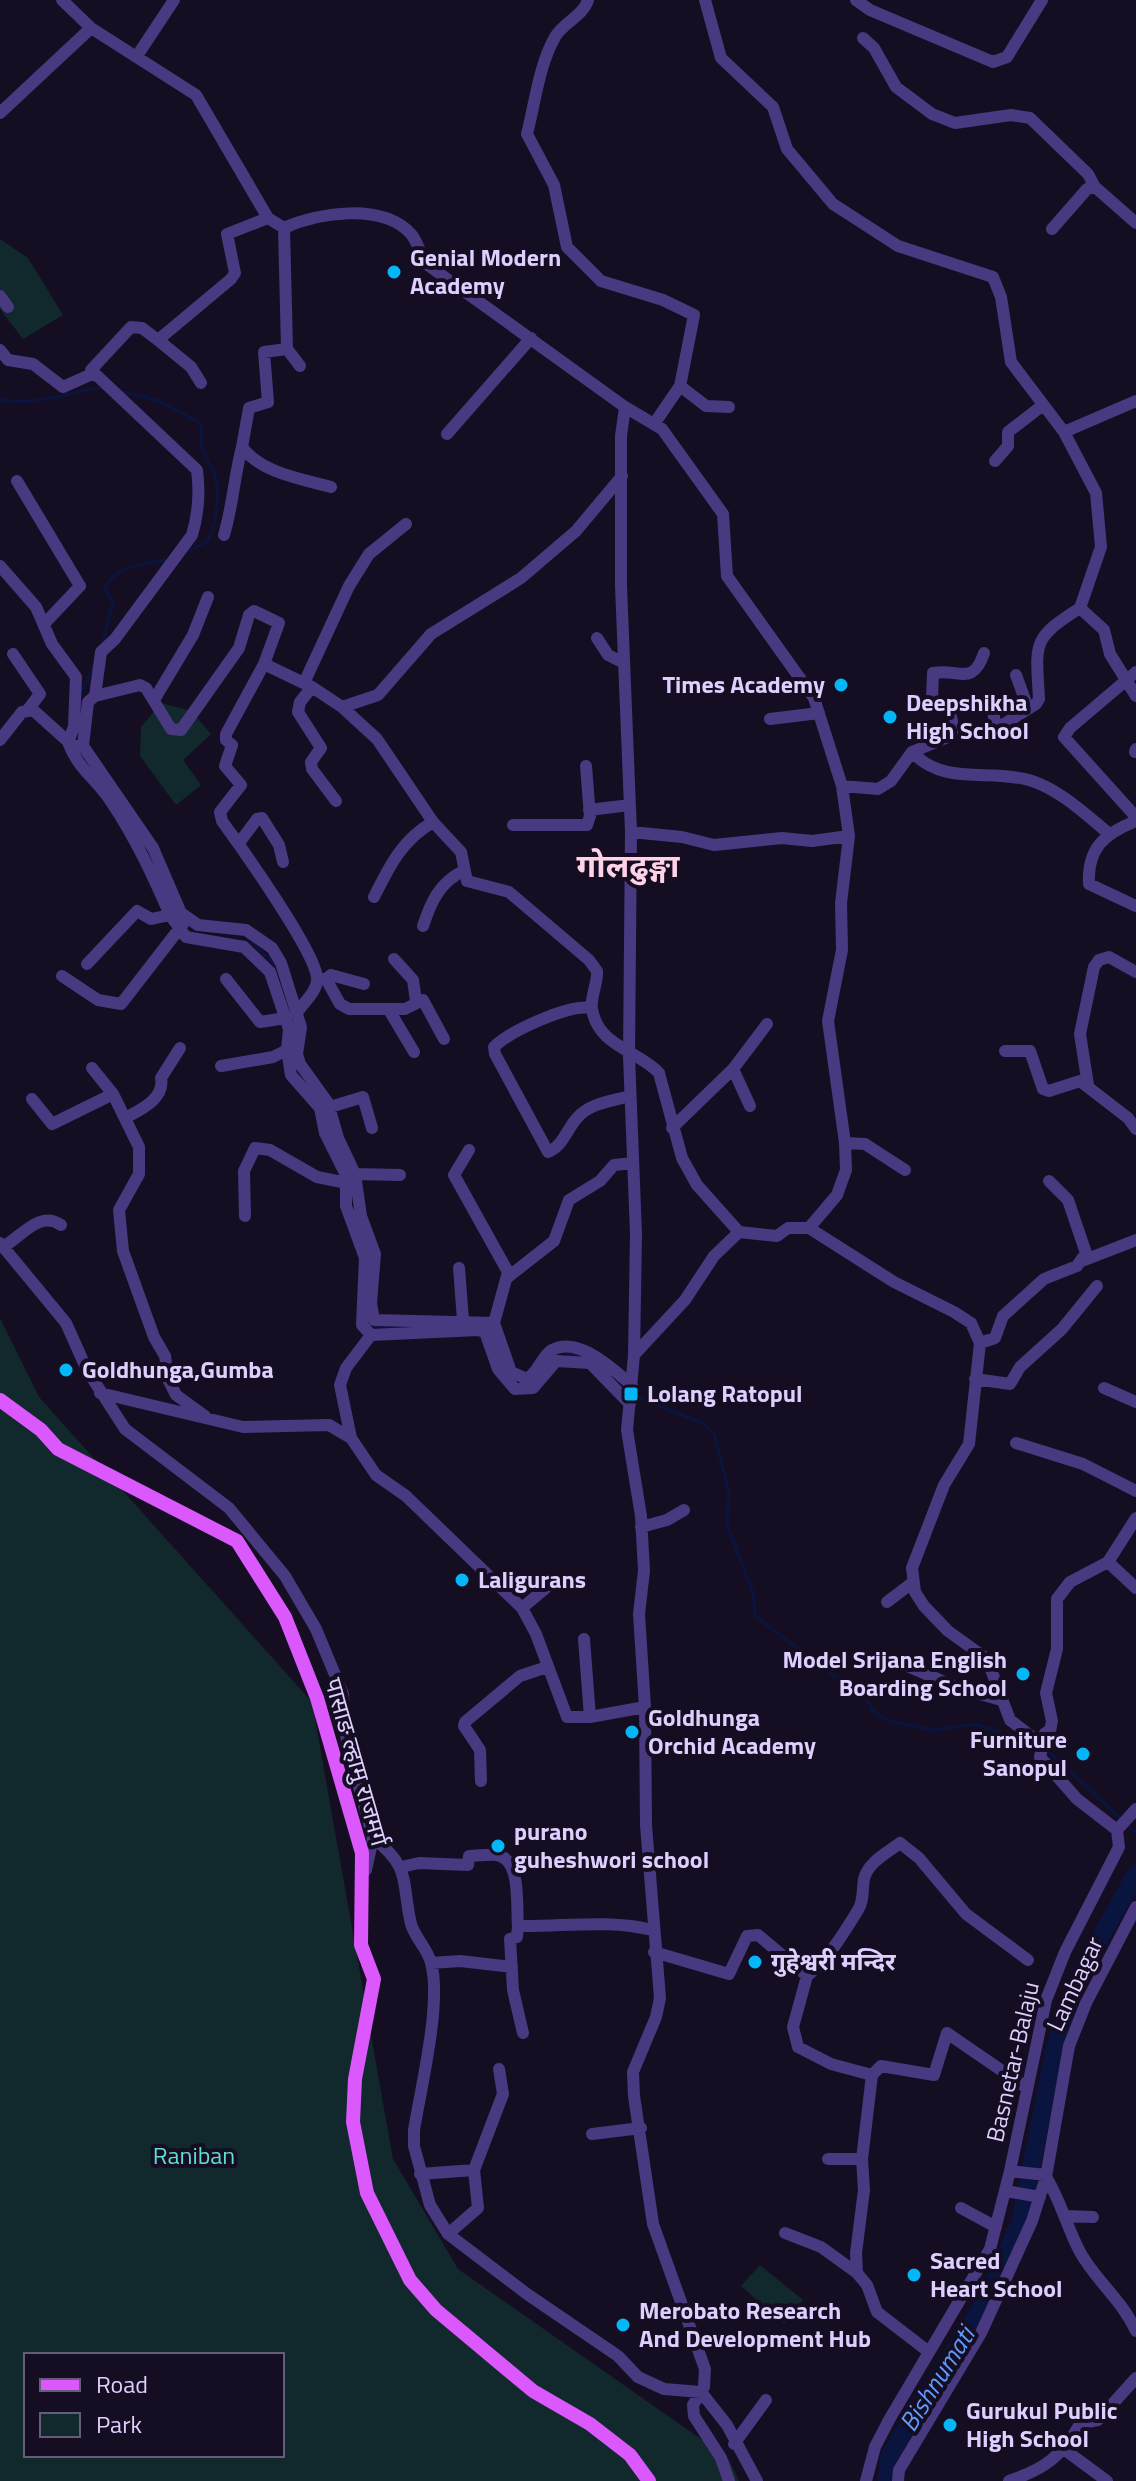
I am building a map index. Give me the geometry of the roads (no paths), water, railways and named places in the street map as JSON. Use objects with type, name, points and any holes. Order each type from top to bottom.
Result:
[{"type":"main road","name":"पासाङ ल्हामु राजमर्ग","points":[[0,1400],[41,1430],[58,1449],[237,1541],[285,1617],[317,1698],[362,1853],[361,1945],[374,1979],[355,2079],[353,2122],[367,2193],[417,2290],[436,2310],[533,2391],[590,2424],[630,2455],[649,2481]]},
{"type":"street","points":[[62,0],[91,28],[196,95],[268,218],[284,228]]},
{"type":"street","points":[[137,56],[174,0]]},
{"type":"street","points":[[588,0],[586,7],[557,32],[549,48],[527,134],[554,185],[567,247],[601,281],[663,300],[694,315],[680,386],[654,424]]},
{"type":"street","points":[[705,0],[721,58],[773,107],[787,149],[833,204],[898,246],[993,277],[1001,297],[1011,362],[1064,432],[1096,493],[1101,547],[1080,608],[1047,629],[1036,650],[1039,699],[996,729],[955,734],[912,752],[891,781],[878,789],[842,786]]},
{"type":"street","points":[[856,0],[870,10],[993,62],[1007,57],[1042,0]]},
{"type":"street","points":[[0,113],[91,28]]},
{"type":"street","points":[[863,38],[874,48],[896,87],[932,114],[955,123],[1011,115],[1030,118],[1088,174],[1095,187],[1136,223]]},
{"type":"street","points":[[1052,229],[1087,189],[1095,187]]},
{"type":"street","points":[[284,228],[327,213],[358,213],[389,221],[411,233],[425,263],[625,407],[662,429],[723,514],[727,576],[814,698],[842,786],[849,836],[841,903],[842,950],[828,1021],[845,1143],[843,1183],[809,1228]]},
{"type":"street","points":[[158,340],[235,273],[227,234],[268,218]]},
{"type":"street","points":[[284,228],[287,349],[300,366]]},
{"type":"street","points":[[92,374],[94,364],[131,327],[142,328],[158,340],[191,367],[201,383]]},
{"type":"street","points":[[447,434],[531,338]]},
{"type":"street","points":[[224,535],[234,500],[232,482],[249,408],[268,402],[264,352],[287,349]]},
{"type":"street","points":[[0,350],[8,360],[33,364],[63,387],[92,374]]},
{"type":"street","points":[[76,745],[86,708],[95,696],[101,652],[115,639],[192,535],[197,518],[197,470],[120,396],[92,374]]},
{"type":"street","points":[[680,386],[706,406],[729,407]]},
{"type":"street","points":[[1064,432],[1136,401]]},
{"type":"street","points":[[995,461],[1008,446],[1008,432],[1043,405]]},
{"type":"street","points":[[625,407],[621,436],[624,663],[631,832],[629,1056],[634,1355],[628,1444],[641,1527],[644,1571],[639,1614],[652,1930],[660,1998],[656,2017],[633,2072],[653,2224],[705,2369],[701,2392],[693,2405],[694,2416],[721,2458],[729,2481]]},
{"type":"street","points":[[242,447],[248,456],[283,473],[331,487]]},
{"type":"street","points":[[342,707],[378,695],[431,634],[521,578],[576,531],[622,476]]},
{"type":"street","points":[[17,481],[80,586],[45,623]]},
{"type":"street","points":[[336,801],[312,769],[311,762],[321,748],[298,712],[300,702],[349,586],[369,554],[406,524]]},
{"type":"street","points":[[0,566],[23,588],[45,623],[52,644],[76,677],[74,727],[84,774],[101,787],[130,831],[170,915],[183,924],[246,930],[272,948],[284,971],[289,1011],[288,1065],[296,1083],[325,1106]]},
{"type":"street","points":[[154,700],[193,635],[208,597]]},
{"type":"street","points":[[1080,608],[1104,630],[1110,654],[1131,676],[1136,696]]},
{"type":"street","points":[[95,696],[133,684],[146,688],[171,729],[181,730],[239,648],[249,615],[254,611],[279,623],[264,664],[225,737],[232,745],[225,766],[241,785],[220,812],[315,968],[343,1006],[405,1009],[423,1000],[444,1039]]},
{"type":"street","points":[[597,638],[608,655],[624,663]]},
{"type":"street","points":[[955,734],[950,712],[932,699],[933,673],[969,675],[975,672],[984,653]]},
{"type":"street","points":[[0,740],[40,694],[13,654]]},
{"type":"street","points":[[264,664],[308,685],[342,707],[377,739],[433,822],[461,852],[467,881],[509,892],[589,960],[597,971],[591,1008],[599,1025],[629,1056],[659,1073],[682,1158],[697,1185],[739,1232],[777,1236],[788,1228],[809,1228],[894,1282],[971,1323],[980,1343],[969,1444],[944,1485],[912,1568],[912,1583],[924,1606],[948,1631],[987,1659],[1010,1720],[1042,1754],[1077,1799],[1121,1826],[1136,1809]]},
{"type":"street","points":[[1016,675],[1028,708]]},
{"type":"street","points":[[1131,676],[1070,728],[1064,737],[1136,819],[1107,832],[1088,866],[1089,884],[1136,906]]},
{"type":"street","points":[[992,704],[996,729]]},
{"type":"street","points":[[27,711],[33,710],[76,745],[130,809],[153,848],[183,924]]},
{"type":"street","points":[[770,719],[819,713]]},
{"type":"street","points":[[912,752],[933,770],[1031,781],[1075,806],[1107,832]]},
{"type":"street","points":[[513,825],[587,825],[586,766]]},
{"type":"street","points":[[589,810],[630,805]]},
{"type":"street","points":[[239,843],[257,819],[262,818],[279,845],[283,862]]},
{"type":"street","points":[[374,897],[399,849],[416,832],[433,822]]},
{"type":"street","points":[[631,832],[682,837],[714,845],[782,838],[812,841],[849,836]]},
{"type":"street","points":[[423,926],[445,882],[463,871]]},
{"type":"street","points":[[87,964],[133,913],[137,911],[151,919],[170,915]]},
{"type":"street","points":[[62,976],[98,1000],[121,1004],[183,924]]},
{"type":"street","points":[[1088,1085],[1080,1034],[1094,967],[1099,960],[1109,957],[1136,972]]},
{"type":"street","points":[[394,959],[413,980],[416,1001]]},
{"type":"street","points":[[226,979],[260,1022],[289,1011],[322,979],[331,975],[364,984]]},
{"type":"street","points":[[591,1008],[581,1006],[539,1022],[497,1044],[495,1054],[548,1152],[560,1143],[580,1115],[591,1107],[630,1096]]},
{"type":"street","points":[[389,1010],[414,1052]]},
{"type":"street","points":[[289,1011],[301,1027],[297,1054],[300,1064],[325,1106],[338,1138],[375,1254],[371,1303],[374,1320],[494,1323]]},
{"type":"street","points":[[672,1128],[733,1069],[767,1024]]},
{"type":"street","points":[[125,1118],[157,1097],[162,1086],[161,1078],[180,1048]]},
{"type":"street","points":[[221,1066],[273,1057],[287,1050]]},
{"type":"street","points":[[1005,1051],[1030,1051],[1043,1089],[1049,1091],[1080,1081],[1088,1085],[1136,1129]]},
{"type":"street","points":[[92,1068],[113,1094],[139,1147],[139,1174],[119,1210],[123,1251],[154,1337],[165,1356],[169,1381],[183,1402],[205,1416],[227,1424],[257,1428],[329,1425],[351,1438]]},
{"type":"street","points":[[733,1069],[750,1106]]},
{"type":"street","points":[[32,1099],[52,1124],[113,1094]]},
{"type":"street","points":[[325,1106],[363,1097],[372,1128]]},
{"type":"street","points":[[845,1143],[865,1144],[905,1170]]},
{"type":"street","points":[[245,1216],[244,1171],[255,1148],[270,1150],[317,1177],[351,1179],[400,1175]]},
{"type":"street","points":[[469,1150],[454,1175],[508,1277]]},
{"type":"street","points":[[632,1385],[599,1359],[571,1348],[549,1352],[531,1378],[517,1377],[503,1356],[494,1323],[508,1277],[554,1241],[569,1200],[600,1181],[614,1165],[633,1163]]},
{"type":"street","points":[[351,1179],[346,1206],[365,1258],[362,1325],[371,1335]]},
{"type":"street","points":[[1049,1181],[1068,1200],[1084,1241],[1086,1253],[1082,1261]]},
{"type":"street","points":[[61,1225],[53,1220],[41,1219],[2,1245],[66,1323],[100,1393],[125,1429],[229,1508],[285,1576],[316,1629],[343,1694],[347,1743],[373,1838],[360,1899]]},
{"type":"street","points":[[634,1355],[685,1300],[714,1256],[739,1232]]},
{"type":"street","points":[[980,1343],[995,1338],[1003,1316],[1044,1279],[1136,1240]]},
{"type":"street","points":[[459,1268],[463,1320]]},
{"type":"street","points":[[975,1379],[1010,1384],[1020,1367],[1062,1329],[1097,1286]]},
{"type":"street","points":[[371,1335],[483,1331],[498,1369],[515,1389],[533,1388],[556,1361],[583,1361],[590,1363],[630,1404]]},
{"type":"street","points":[[371,1335],[346,1368],[340,1385],[351,1438],[376,1475],[406,1496],[522,1608],[536,1634],[567,1717],[590,1717],[645,1707]]},
{"type":"street","points":[[1104,1388],[1136,1402]]},
{"type":"street","points":[[100,1393],[178,1414],[205,1416]]},
{"type":"street","points":[[1016,1443],[1083,1464],[1136,1491]]},
{"type":"street","points":[[641,1527],[667,1520],[684,1510]]},
{"type":"street","points":[[1042,1754],[1052,1721],[1046,1693],[1057,1649],[1057,1599],[1070,1582],[1108,1562],[1136,1518]]},
{"type":"street","points":[[1108,1562],[1136,1588]]},
{"type":"street","points":[[522,1608],[553,1582]]},
{"type":"street","points":[[887,1602],[912,1583]]},
{"type":"street","points":[[584,1639],[590,1717]]},
{"type":"street","points":[[882,1655],[956,1687],[1001,1700]]},
{"type":"street","points":[[481,1781],[480,1750],[464,1726],[465,1722],[520,1676],[547,1667]]},
{"type":"street","name":"Basnetar-Balaju","points":[[866,2481],[875,2447],[979,2271],[1014,2171],[1027,2088],[1046,2000],[1065,1952],[1115,1858],[1121,1826]]},
{"type":"street","points":[[373,1838],[395,1855],[401,1867],[412,1926],[431,1963],[431,2021],[414,2130],[420,2174],[430,2205],[448,2234],[527,2294],[618,2356],[638,2377],[664,2389],[701,2392],[727,2425],[734,2444],[757,2481]]},
{"type":"street","points":[[872,2075],[831,2064],[798,2047],[793,2027],[807,1976],[828,1957],[839,1934],[857,1912],[864,1879],[871,1865],[900,1843],[919,1858],[966,1914],[1028,1960]]},
{"type":"street","points":[[401,1867],[419,1863],[468,1865],[469,1856],[495,1854],[506,1858],[513,1867],[518,1926],[517,1937],[510,1939],[523,2033]]},
{"type":"street","name":"Lambagar","points":[[898,2481],[899,2470],[981,2333],[1043,2175],[1069,2046],[1086,2003],[1134,1915]]},
{"type":"street","points":[[518,1926],[565,1927],[607,1923],[652,1930]]},
{"type":"street","points":[[654,1952],[729,1974],[746,1938],[754,1933],[807,1976]]},
{"type":"street","points":[[431,1963],[460,1961],[512,1967]]},
{"type":"street","points":[[857,2273],[856,2253],[864,2190],[862,2159],[872,2075],[881,2066],[934,2075],[947,2033],[1027,2088]]},
{"type":"street","points":[[448,2234],[478,2208],[474,2170],[503,2094],[499,2069]]},
{"type":"street","points":[[592,2134],[641,2128]]},
{"type":"street","points":[[828,2159],[862,2159]]},
{"type":"street","points":[[420,2174],[474,2170]]},
{"type":"street","points":[[1014,2171],[1043,2175],[1066,2216],[1079,2250],[1117,2299],[1136,2331]]},
{"type":"street","points":[[1009,2191],[1036,2197]]},
{"type":"street","points":[[961,2208],[996,2227]]},
{"type":"street","points":[[1066,2216],[1093,2217]]},
{"type":"street","points":[[785,2233],[821,2247],[857,2273],[867,2285],[877,2312],[929,2352]]},
{"type":"street","points":[[1018,2480],[1044,2467],[1065,2450],[1081,2423],[1098,2420],[1136,2378]]},
{"type":"street","points":[[734,2444],[766,2400]]},
{"type":"street","points":[[1065,2450],[1107,2481]]},
{"type":"waterway","points":[[0,399],[25,402],[102,388]]},
{"type":"waterway","points":[[121,392],[156,400],[199,422],[202,428],[202,446],[216,479],[216,515],[207,542],[185,552]]},
{"type":"waterway","points":[[102,645],[113,602],[105,590],[109,582],[122,571],[167,560]]},
{"type":"waterway","points":[[80,696],[93,667]]},
{"type":"waterway","points":[[237,940],[253,943],[276,966]]},
{"type":"waterway","points":[[368,1323],[378,1328],[410,1327]]},
{"type":"waterway","points":[[567,1353],[583,1356]]},
{"type":"waterway","points":[[639,1398],[702,1423],[714,1434],[729,1492],[727,1525],[752,1590],[756,1617],[868,1701],[872,1710],[888,1721],[934,1730],[975,1724],[1029,1742]]},
{"type":"waterway","points":[[1049,1752],[1122,1820]]},
{"type":"waterway","points":[[1128,1826],[1136,1833]]},
{"type":"waterway","name":"Bishnumati","points":[[887,2481],[889,2457],[986,2300],[1020,2223],[1055,2047],[1081,1972],[1136,1874]]},
{"type":"place","name":"Genial Modern Academy","points":[[394,272]]},
{"type":"place","name":"Times Academy","points":[[841,685]]},
{"type":"place","name":"Deepshikha High School","points":[[890,717]]},
{"type":"place","name":"Goldhunga,Gumba","points":[[66,1370]]},
{"type":"place","name":"Lolang Ratopul","points":[[631,1394]]},
{"type":"place","name":"Laligurans","points":[[462,1580]]},
{"type":"place","name":"Model Srijana English Boarding School","points":[[1023,1674]]},
{"type":"place","name":"Goldhunga Orchid Academy","points":[[632,1732]]},
{"type":"place","name":"Furniture Sanopul","points":[[1083,1754]]},
{"type":"place","name":"purano guheshwori school","points":[[498,1846]]},
{"type":"place","name":"गुहेश्वरी मन्दिर","points":[[755,1962]]},
{"type":"place","name":"Sacred Heart School","points":[[914,2275]]},
{"type":"place","name":"Merobato Research And Development Hub","points":[[623,2325]]},
{"type":"place","name":"Gurukul Public High School","points":[[950,2425]]},
{"type":"district","name":"गोलढुङ्गा","points":[[628,866]]},
{"type":"park label","name":"Raniban","points":[[194,2156]]}]
